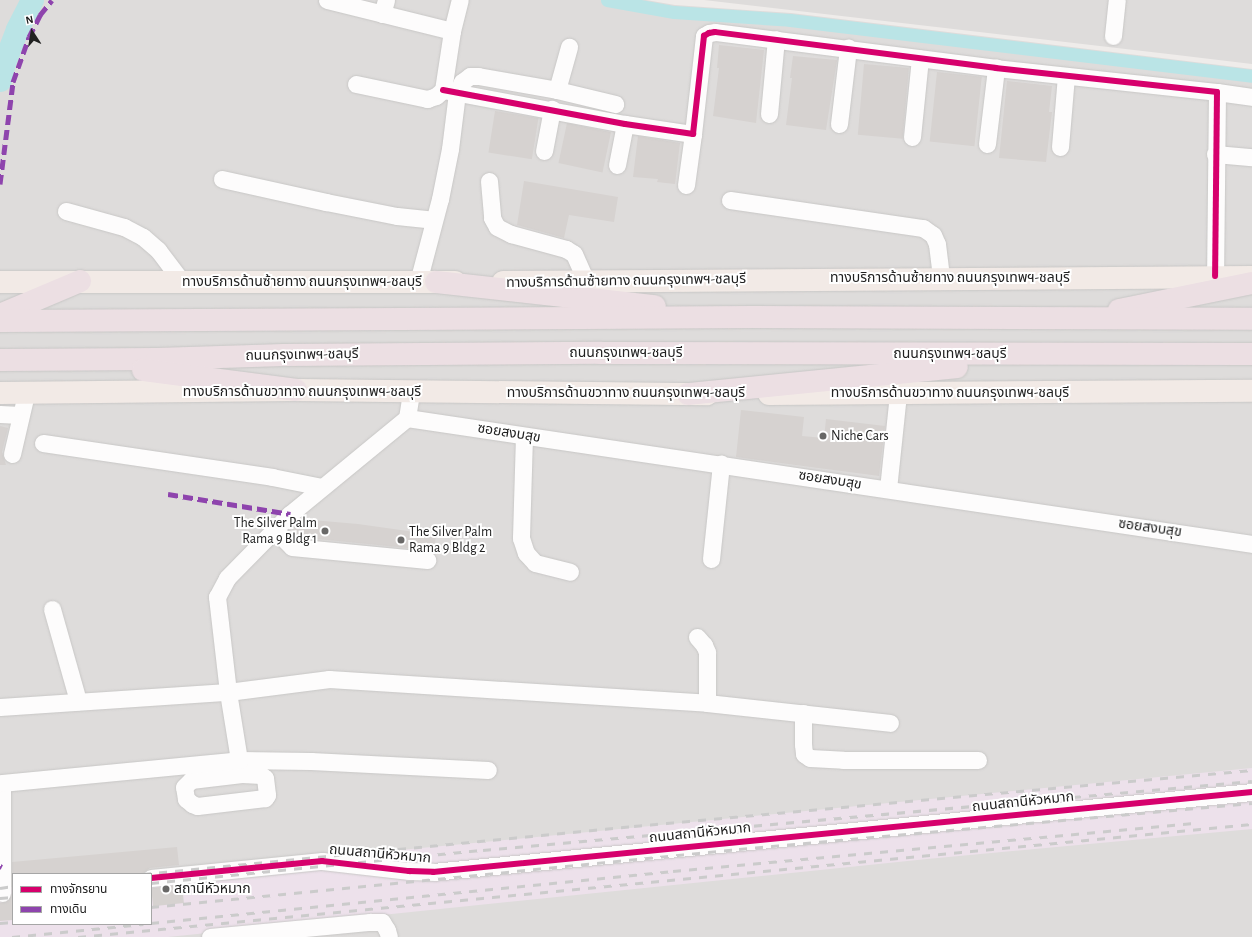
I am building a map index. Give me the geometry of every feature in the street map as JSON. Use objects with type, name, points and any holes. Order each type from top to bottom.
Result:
[{"type":"highway","points":[[0,315],[80,281]]},
{"type":"highway","points":[[427,282],[754,317]]},
{"type":"highway","points":[[1070,320],[1252,283]]},
{"type":"highway","points":[[0,321],[754,317],[1252,320]]},
{"type":"highway","name":"ถนนกรุงเทพฯ-ชลบุรี","points":[[0,360],[54,358],[157,359],[284,355],[593,353],[1070,355],[1252,354]]},
{"type":"highway","points":[[688,394],[1070,355]]},
{"type":"highway","points":[[54,358],[296,390]]},
{"type":"main road","name":"ทางบริการด้านซ้ายทาง ถนนกรุงเทพฯ-ชลบุรี","points":[[1,282],[427,282],[1215,276],[1252,277]]},
{"type":"main road","name":"ทางบริการด้านขวาทาง ถนนกรุงเทพฯ-ชลบุรี","points":[[0,393],[26,394],[296,390],[688,394],[1252,391]]},
{"type":"street","points":[[327,0],[384,7],[452,31]]},
{"type":"street","points":[[427,282],[433,220],[450,150],[452,31],[460,0]]},
{"type":"street","points":[[1113,36],[1117,0]]},
{"type":"street","points":[[686,185],[704,36],[709,32],[848,48],[996,68],[1252,97]]},
{"type":"street","points":[[769,114],[776,39]]},
{"type":"street","points":[[557,90],[569,47]]},
{"type":"street","points":[[839,124],[848,48]]},
{"type":"street","points":[[912,137],[920,58]]},
{"type":"street","points":[[987,144],[996,68]]},
{"type":"street","points":[[356,84],[427,98],[450,91],[470,76],[557,90],[616,104]]},
{"type":"street","points":[[1060,147],[1066,76]]},
{"type":"street","points":[[450,91],[552,109],[624,124],[693,134]]},
{"type":"street","points":[[1215,276],[1215,154],[1217,92]]},
{"type":"street","points":[[544,151],[552,109]]},
{"type":"street","points":[[617,165],[624,124]]},
{"type":"street","points":[[1215,154],[1252,157]]},
{"type":"street","points":[[222,179],[397,216],[433,220]]},
{"type":"street","points":[[489,181],[492,218],[497,228],[511,234],[566,248],[574,254],[586,281]]},
{"type":"street","points":[[730,200],[923,228],[933,235],[937,244],[941,278]]},
{"type":"street","points":[[66,211],[124,227],[143,236],[158,250],[182,282]]},
{"type":"street","points":[[239,760],[228,692],[217,597],[227,578],[274,529],[322,487],[407,418],[411,392]]},
{"type":"street","points":[[12,454],[26,394]]},
{"type":"street","points":[[888,489],[898,394]]},
{"type":"street","points":[[0,414],[20,415]]},
{"type":"street","name":"ซอยสงบสุข","points":[[407,418],[1252,544]]},
{"type":"street","points":[[524,436],[521,538],[526,553],[534,563],[570,572]]},
{"type":"street","points":[[43,443],[272,477],[322,487]]},
{"type":"street","points":[[711,559],[721,464]]},
{"type":"street","points":[[274,529],[292,547],[427,560]]},
{"type":"street","points":[[52,610],[78,701]]},
{"type":"street","points":[[697,637],[704,645],[707,652],[707,703]]},
{"type":"street","points":[[0,707],[228,692],[329,679],[707,703],[890,723]]},
{"type":"street","points":[[803,713],[804,754],[810,758],[844,760],[978,760]]},
{"type":"street","points":[[5,893],[2,783],[195,763],[239,760],[319,762],[488,770]]},
{"type":"street","points":[[191,780],[190,766],[195,763]]},
{"type":"street","name":"ถนนสถานีหัวหมาก","points":[[152,878],[322,861],[413,872],[433,872],[1252,792]]},
{"type":"street","points":[[210,937],[370,922],[382,922],[388,930],[389,937]]},
{"type":"shaded area","points":[[0,0],[646,0],[675,5],[791,13],[1252,69],[1252,937],[0,937]]},
{"type":"shaded area","points":[[704,0],[1252,0],[1252,64],[1177,55]]},
{"type":"shaded area","points":[[1252,768],[1252,829],[927,859],[168,937],[0,937],[0,889],[12,887],[12,925],[152,925],[152,874]]},
{"type":"building","points":[[719,45],[764,50],[756,123],[713,116],[719,68],[717,68]]},
{"type":"building","points":[[793,56],[837,60],[826,130],[786,125],[792,78],[790,78]]},
{"type":"building","points":[[864,64],[909,68],[903,139],[858,135]]},
{"type":"building","points":[[937,72],[982,77],[974,146],[930,142]]},
{"type":"building","points":[[1007,81],[1052,86],[1049,112],[1052,112],[1046,162],[999,158]]},
{"type":"building","points":[[495,111],[538,118],[532,159],[488,152]]},
{"type":"building","points":[[567,123],[611,132],[602,172],[558,163]]},
{"type":"building","points":[[638,136],[680,143],[675,184],[657,182],[658,179],[633,177]]},
{"type":"building","points":[[524,181],[618,197],[614,222],[569,215],[564,238],[517,225]]},
{"type":"building","points":[[741,410],[804,417],[802,436],[824,438],[826,419],[885,426],[879,476],[736,457]]},
{"type":"building","points":[[0,426],[8,428],[2,452],[6,465],[0,465]]},
{"type":"building","points":[[300,519],[358,524],[436,535],[434,553],[428,550],[297,537],[292,533],[293,525]]},
{"type":"building","name":"สถานีหัวหมาก","points":[[177,847],[179,865],[150,868],[143,873],[12,873],[12,862]]},
{"type":"building","points":[[182,885],[184,903],[153,906],[152,888]]},
{"type":"building","name":"สถานีหัวหมาก","points":[[12,893],[12,920],[0,921],[0,903],[7,901]]},
{"type":"waterway","points":[[0,80],[4,63],[17,29],[32,0]]},
{"type":"waterway","points":[[607,0],[674,12],[790,20],[1252,76]]},
{"type":"railway","points":[[152,873],[634,826],[1252,770]]},
{"type":"railway","points":[[152,883],[483,850],[1252,781]]},
{"type":"railway","points":[[152,907],[739,849],[1252,803]]},
{"type":"railway","points":[[152,923],[673,871],[1194,823]]},
{"type":"railway","points":[[78,937],[1252,824]]},
{"type":"railway","points":[[0,888],[12,886]]},
{"type":"railway","points":[[0,898],[12,897]]},
{"type":"railway","points":[[0,923],[12,922]]},
{"type":"railway","points":[[12,937],[133,925]]},
{"type":"marked path","points":[[0,184],[13,82],[29,37],[40,15],[52,0]]},
{"type":"marked path","points":[[168,494],[290,514]]},
{"type":"cycle path","points":[[443,90],[625,124],[693,134],[704,36],[715,32],[996,68],[1217,92],[1215,276]]},
{"type":"cycle path","points":[[152,878],[322,861],[409,871],[433,872],[1252,792]]},
{"type":"place","name":"Niche Cars","points":[[823,436]]},
{"type":"place","name":"The Silver Palm Rama 9 Bldg 1","points":[[325,531]]},
{"type":"place","name":"The Silver Palm Rama 9 Bldg 2","points":[[401,540]]},
{"type":"place","name":"สถานีหัวหมาก","points":[[166,889]]}]
